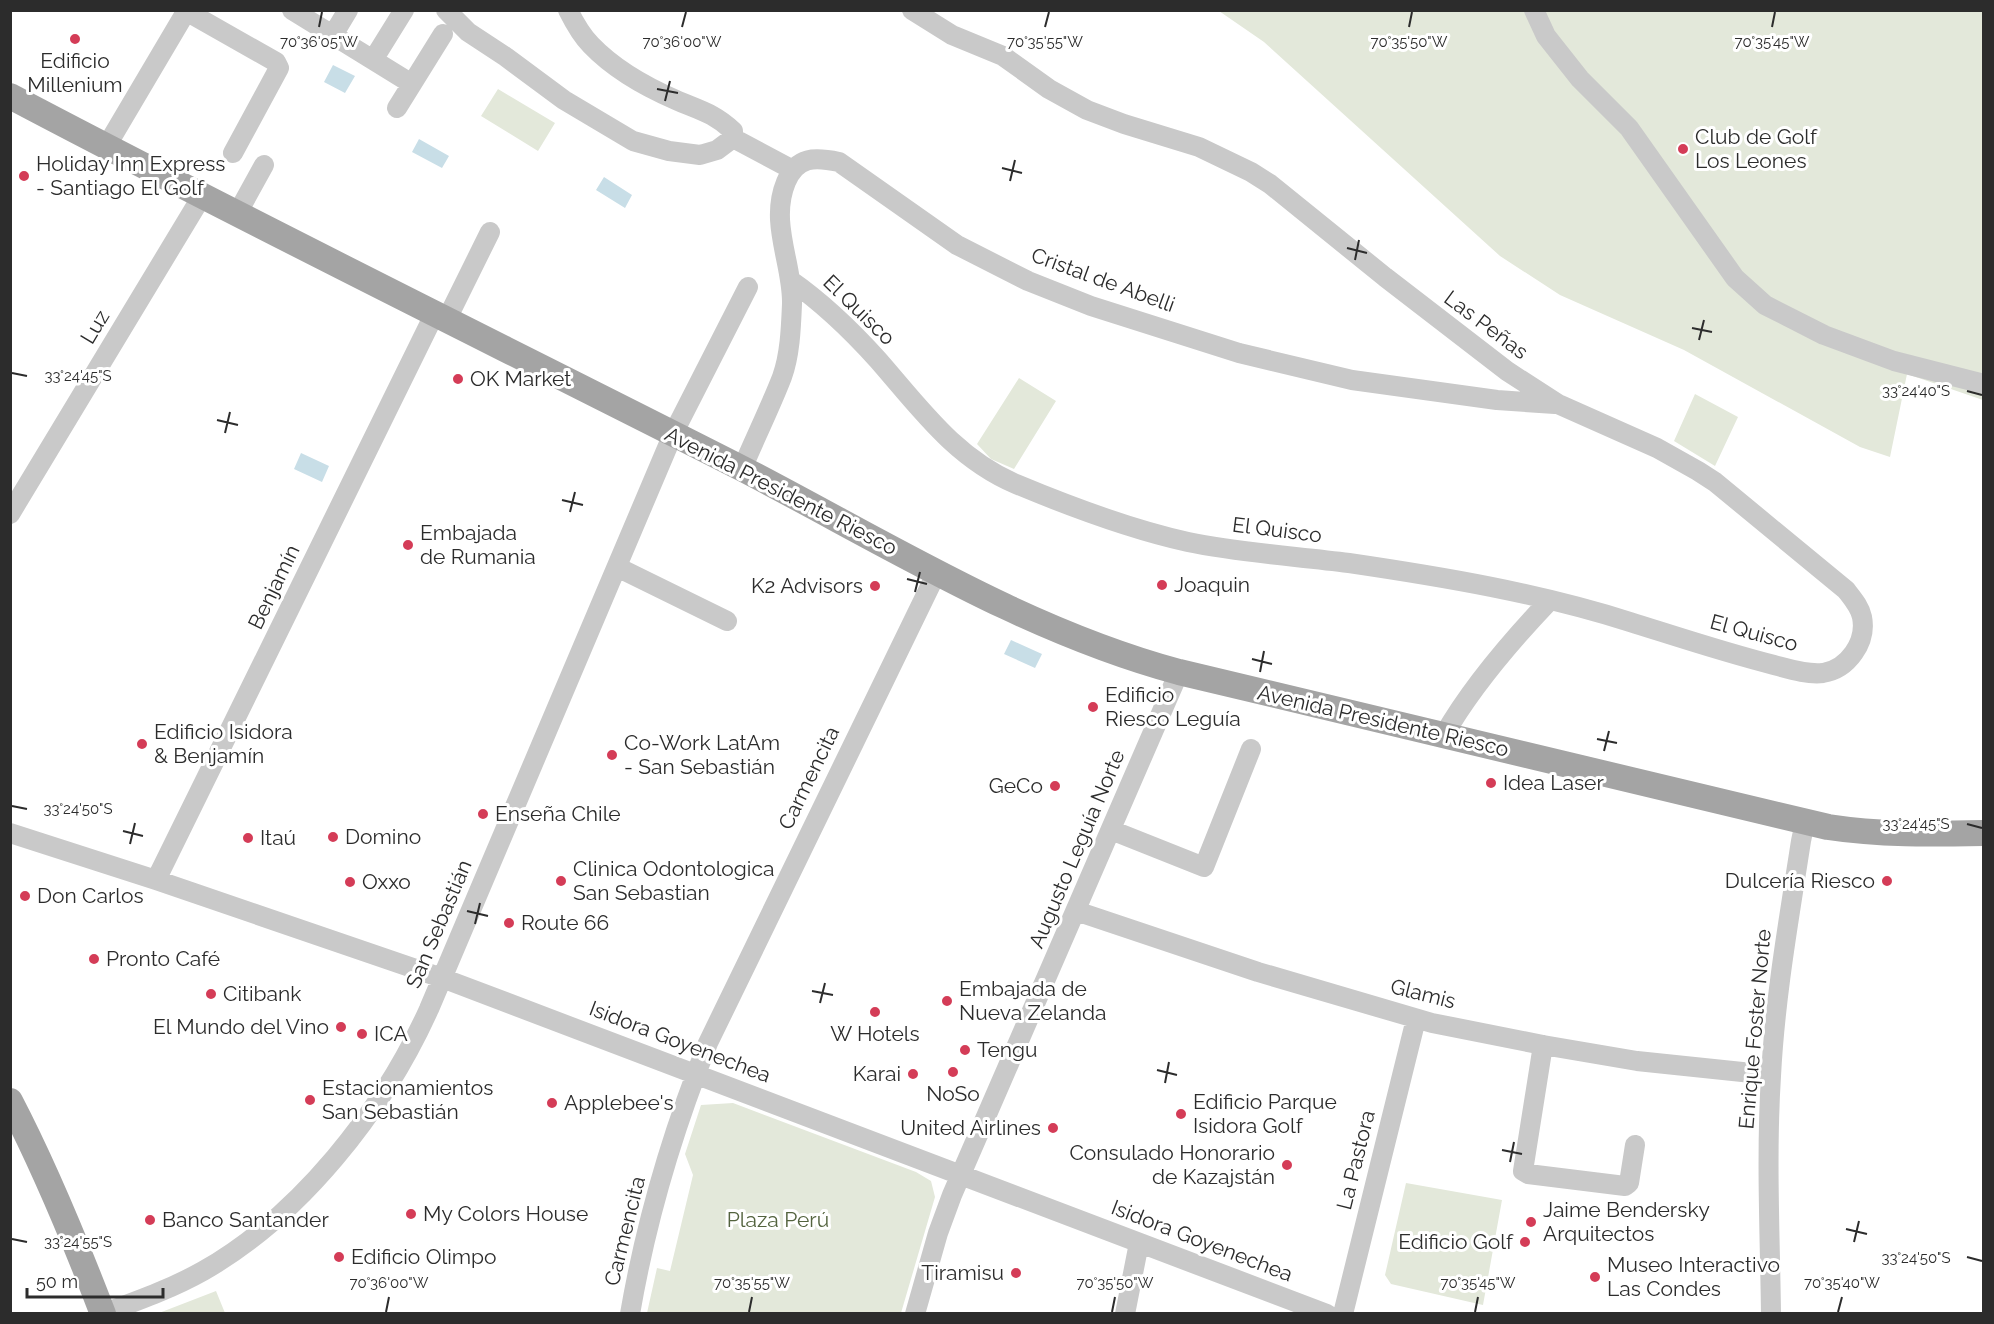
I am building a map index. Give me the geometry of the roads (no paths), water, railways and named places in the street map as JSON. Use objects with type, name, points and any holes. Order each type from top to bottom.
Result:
[{"type":"main road","name":"Avenida Presidente Riesco","points":[[10,96],[446,321],[742,469],[937,572],[1071,637],[1129,658],[1179,672],[1805,822],[1868,832],[1983,833]]},
{"type":"main road","points":[[11,1103],[69,1225],[103,1313]]},
{"type":"street","points":[[292,10],[412,84]]},
{"type":"street","points":[[333,35],[348,10]]},
{"type":"street","points":[[373,60],[404,10]]},
{"type":"street","points":[[446,10],[468,32],[564,100],[633,141],[669,151],[700,154],[717,150],[733,138]]},
{"type":"street","points":[[568,10],[590,44],[615,66],[657,91],[721,120],[733,131],[733,138]]},
{"type":"street","name":"Las Peñas","points":[[912,10],[952,35],[1003,56],[1049,89],[1087,110],[1199,147],[1270,184],[1507,371],[1558,404],[1658,448],[1724,489],[1846,590],[1859,609],[1862,617],[1862,633],[1852,655],[1834,670]]},
{"type":"street","points":[[1534,10],[1546,36],[1580,79],[1629,128],[1735,278],[1766,305],[1824,335],[1894,361],[1983,384]]},
{"type":"street","points":[[106,147],[187,11],[276,62],[279,68],[232,153]]},
{"type":"street","points":[[397,108],[443,34]]},
{"type":"street","points":[[733,138],[793,170],[786,183],[780,215],[792,302],[782,375],[742,469]]},
{"type":"street","name":"Cristal de Abelli","points":[[793,170],[803,162],[818,158],[839,162],[957,245],[1028,281],[1091,306],[1239,353],[1386,386],[1497,400],[1558,404]]},
{"type":"street","points":[[237,214],[264,165]]},
{"type":"street","name":"Luz","points":[[10,514],[202,196]]},
{"type":"street","name":"Benjamín","points":[[156,880],[446,321],[496,236]]},
{"type":"street","name":"El Quisco","points":[[790,280],[834,314],[876,358],[931,422],[975,463],[1016,484],[1128,527],[1191,542],[1349,563],[1495,588],[1610,615],[1789,669],[1818,673],[1834,670]]},
{"type":"street","name":"San Sebastián","points":[[103,1313],[177,1284],[225,1257],[278,1215],[313,1182],[354,1134],[394,1074],[419,1032],[673,434],[748,287]]},
{"type":"street","points":[[617,567],[727,621]]},
{"type":"street","name":"Carmencita","points":[[630,1314],[647,1232],[676,1132],[696,1074],[757,941],[937,572]]},
{"type":"street","points":[[1444,735],[1465,701],[1550,600]]},
{"type":"street","name":"Augusto Leguía Norte","points":[[915,1314],[938,1233],[962,1174],[1179,672]]},
{"type":"street","points":[[1111,830],[1204,867],[1251,749]]},
{"type":"street","name":"Enrique Foster Norte","points":[[1771,1314],[1768,1141],[1771,1075],[1780,985],[1805,822]]},
{"type":"street","name":"Isidora Goyenechea","points":[[10,833],[156,880],[442,978],[1327,1314]]},
{"type":"street","name":"Glamis","points":[[1076,911],[1258,972],[1416,1019],[1543,1046],[1637,1061],[1771,1075]]},
{"type":"street","name":"La Pastora","points":[[1343,1314],[1416,1019]]},
{"type":"street","points":[[1543,1046],[1523,1171],[1528,1174],[1625,1186],[1629,1183],[1635,1145]]},
{"type":"street","points":[[1125,1314],[1139,1243]]},
{"type":"water","points":[[333,65],[355,76],[345,93],[324,82]]},
{"type":"water","points":[[419,139],[449,156],[442,168],[412,152]]},
{"type":"water","points":[[604,177],[632,195],[625,208],[596,190]]},
{"type":"water","points":[[301,453],[329,466],[322,482],[294,469]]},
{"type":"water","points":[[1011,640],[1042,654],[1035,668],[1004,654]]},
{"type":"place","name":"Edificio Millenium","points":[[75,39]]},
{"type":"place","name":"Club de Golf Los Leones","points":[[1683,149]]},
{"type":"place","name":"Holiday Inn Express - Santiago El Golf","points":[[24,176]]},
{"type":"place","name":"OK Market","points":[[458,379]]},
{"type":"place","name":"Embajada de Rumania","points":[[408,545]]},
{"type":"place","name":"Joaquin","points":[[1162,585]]},
{"type":"place","name":"K2 Advisors","points":[[875,586]]},
{"type":"place","name":"Edificio Riesco Leguía","points":[[1093,707]]},
{"type":"place","name":"Edificio Isidora & Benjamín","points":[[142,744]]},
{"type":"place","name":"Co-Work LatAm - San Sebastián","points":[[612,755]]},
{"type":"place","name":"Idea Laser","points":[[1491,783]]},
{"type":"place","name":"GeCo","points":[[1055,786]]},
{"type":"place","name":"Enseña Chile","points":[[483,814]]},
{"type":"place","name":"Domino","points":[[333,837]]},
{"type":"place","name":"Itaú","points":[[248,838]]},
{"type":"place","name":"Clinica Odontologica San Sebastian","points":[[561,881]]},
{"type":"place","name":"Dulcería Riesco","points":[[1887,881]]},
{"type":"place","name":"Oxxo","points":[[350,882]]},
{"type":"place","name":"Don Carlos","points":[[25,896]]},
{"type":"place","name":"Route 66","points":[[509,923]]},
{"type":"place","name":"Pronto Café","points":[[94,959]]},
{"type":"place","name":"Citibank","points":[[211,994]]},
{"type":"place","name":"Embajada de Nueva Zelanda","points":[[947,1001]]},
{"type":"place","name":"W Hotels","points":[[875,1012]]},
{"type":"place","name":"El Mundo del Vino","points":[[341,1027]]},
{"type":"place","name":"ICA","points":[[362,1034]]},
{"type":"place","name":"Tengu","points":[[965,1050]]},
{"type":"place","name":"NoSo","points":[[953,1072]]},
{"type":"place","name":"Karai","points":[[913,1074]]},
{"type":"place","name":"Estacionamientos San Sebastián","points":[[310,1100]]},
{"type":"place","name":"Applebee's","points":[[552,1103]]},
{"type":"place","name":"Edificio Parque Isidora Golf","points":[[1181,1114]]},
{"type":"place","name":"United Airlines","points":[[1053,1128]]},
{"type":"place","name":"Consulado Honorario de Kazajstán","points":[[1287,1165]]},
{"type":"place","name":"My Colors House","points":[[411,1214]]},
{"type":"place","name":"Banco Santander","points":[[150,1220]]},
{"type":"place","name":"Jaime Bendersky Arquitectos","points":[[1531,1222]]},
{"type":"place","name":"Edificio Golf","points":[[1525,1242]]},
{"type":"place","name":"Edificio Olimpo","points":[[339,1257]]},
{"type":"place","name":"Tiramisu","points":[[1016,1273]]},
{"type":"place","name":"Museo Interactivo Las Condes","points":[[1595,1277]]},
{"type":"park label","name":"Plaza Perú","points":[[778,1220]]}]
